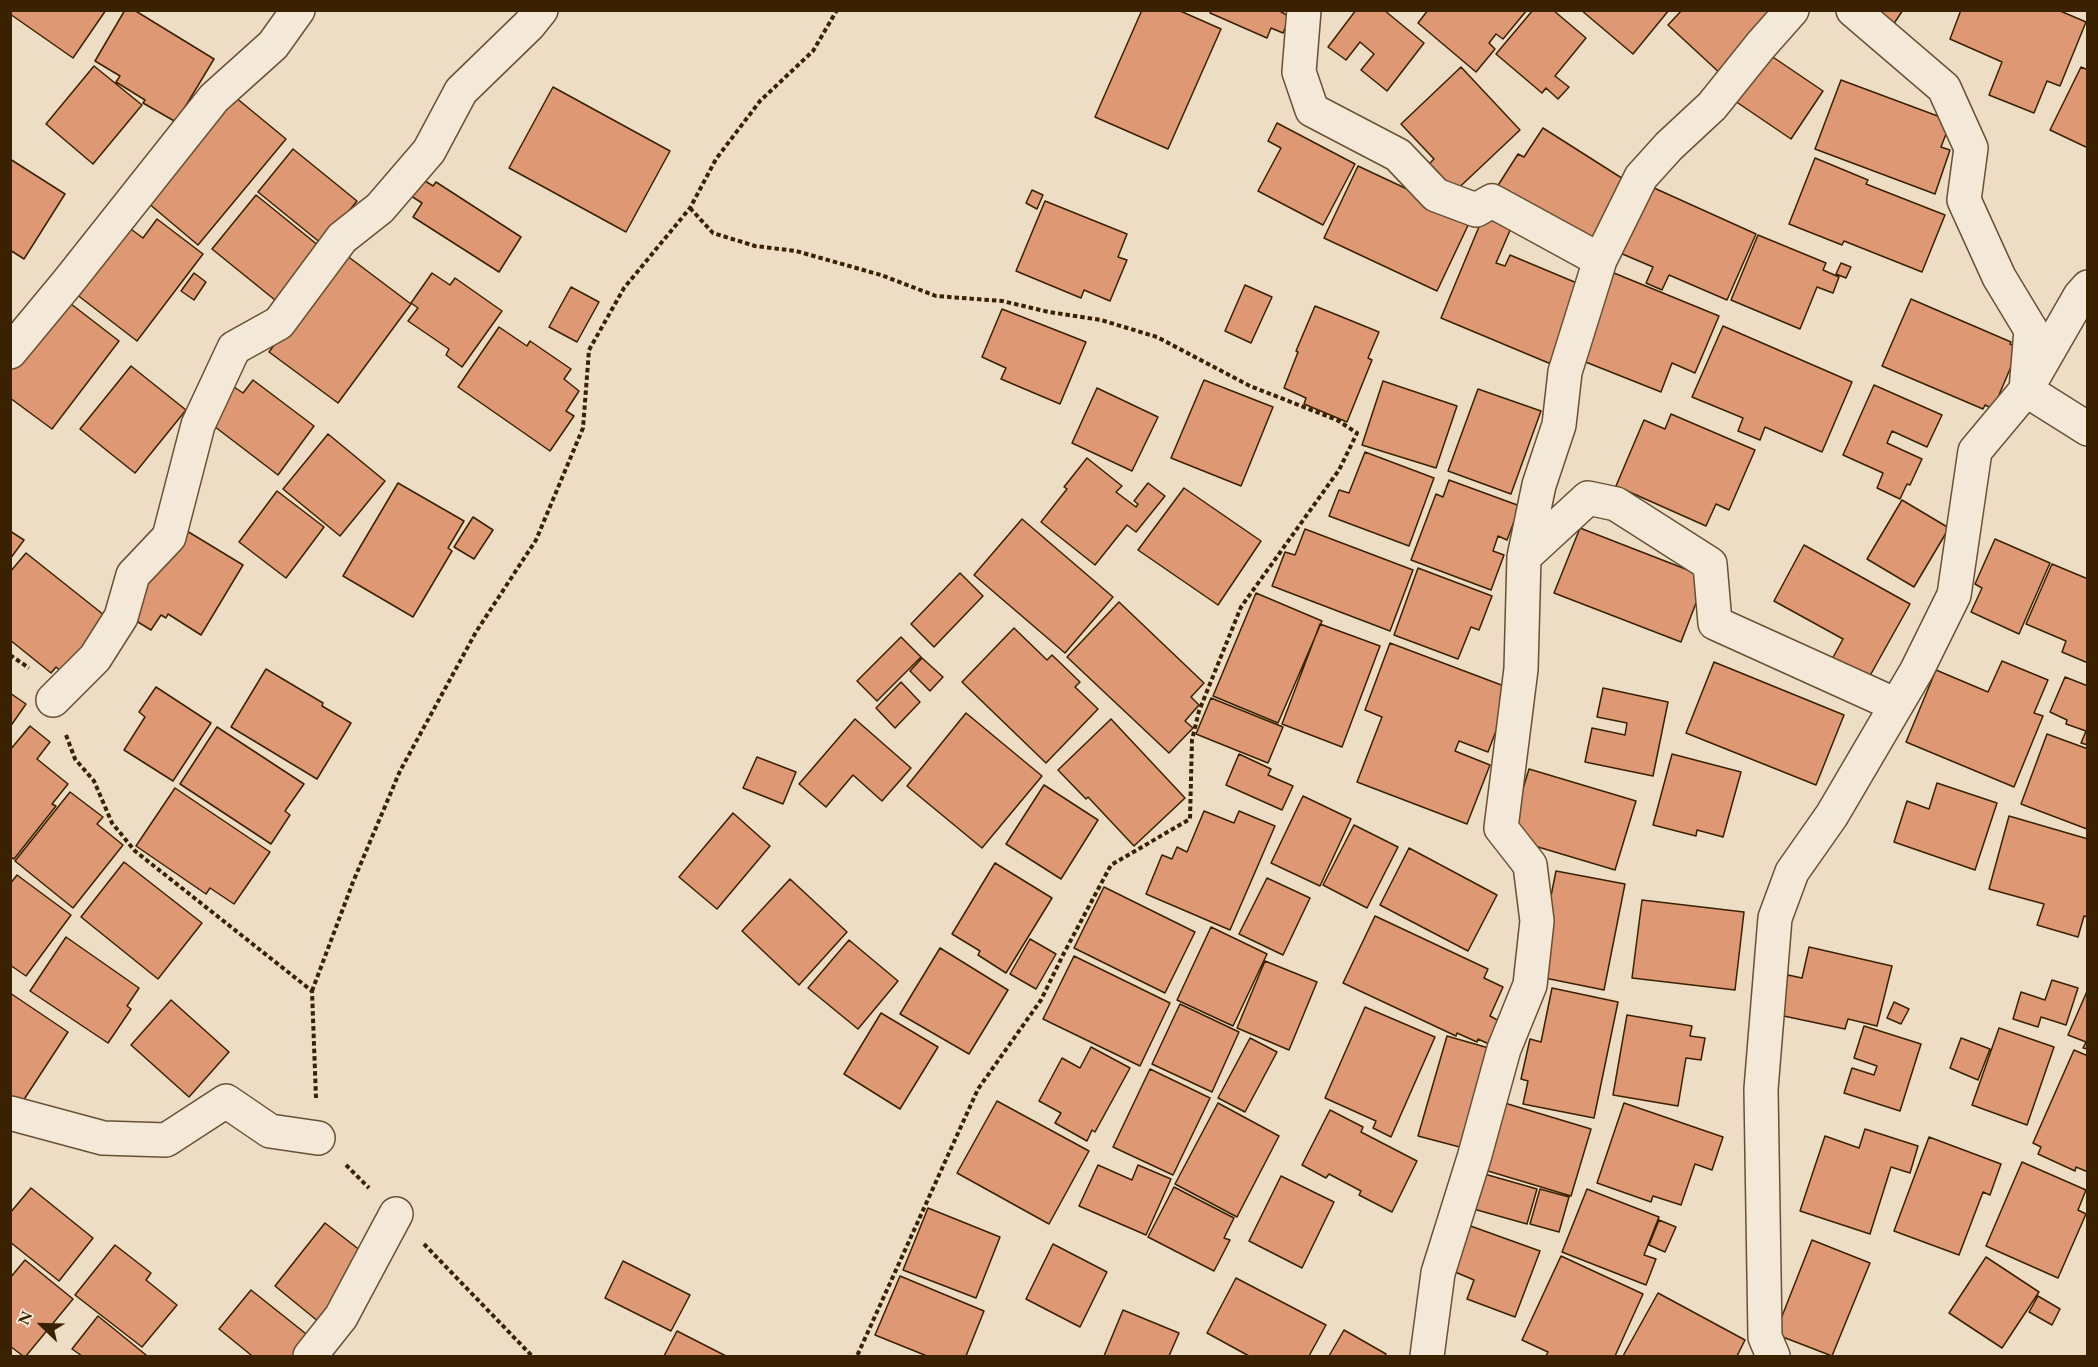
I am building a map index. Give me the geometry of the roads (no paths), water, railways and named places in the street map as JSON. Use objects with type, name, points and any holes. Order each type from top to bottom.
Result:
[{"type":"street","points":[[10,352],[214,98],[273,45],[298,10]]},
{"type":"street","points":[[53,700],[95,658],[121,616],[133,574],[169,537],[198,425],[234,348],[279,323],[342,238],[380,207],[429,151],[461,91],[530,25],[541,10]]},
{"type":"street","points":[[1304,10],[1299,72],[1312,110],[1398,155],[1436,195],[1476,210],[1492,201],[1600,260]]},
{"type":"street","points":[[1427,1356],[1438,1273],[1474,1158],[1504,1049],[1530,986],[1537,921],[1530,865],[1500,828],[1521,669],[1524,557],[1539,485],[1559,425],[1565,372],[1600,260],[1641,177],[1669,146],[1712,106],[1791,10]]},
{"type":"street","points":[[1853,10],[1944,88],[1971,148],[1964,200],[1999,278],[2031,330],[2026,390]]},
{"type":"street","points":[[1773,1356],[1765,1337],[1761,1089],[1775,918],[1792,872],[1832,815],[1917,670],[1954,595],[1975,451],[2026,390],[2080,296],[2088,287]]},
{"type":"street","points":[[2026,390],[2088,429]]},
{"type":"street","points":[[1524,557],[1588,498],[1616,504],[1710,564],[1715,623],[1896,705]]},
{"type":"street","points":[[10,1113],[103,1138],[166,1140],[226,1101],[270,1131],[318,1137]]},
{"type":"street","points":[[310,1356],[341,1317],[396,1214]]}]
